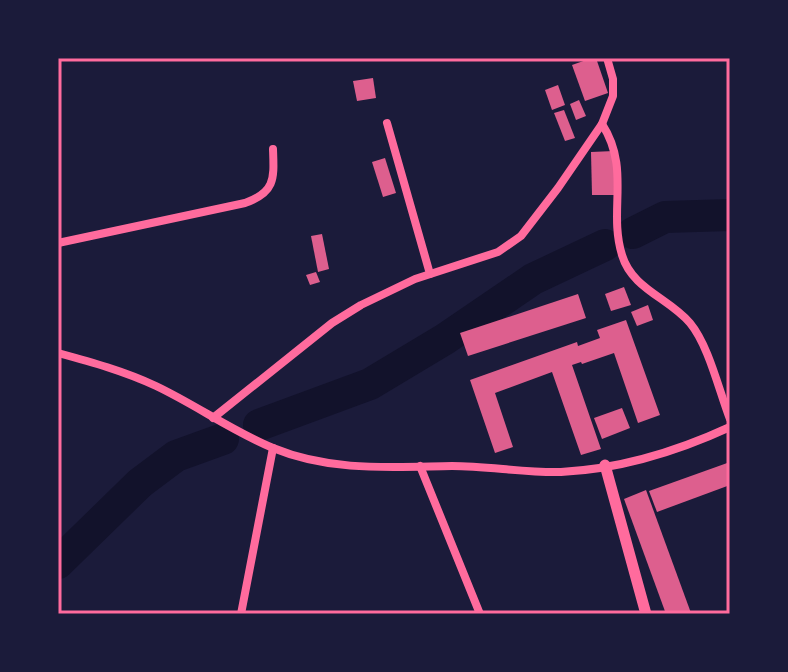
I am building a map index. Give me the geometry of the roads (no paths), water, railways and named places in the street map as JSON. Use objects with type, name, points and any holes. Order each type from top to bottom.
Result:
[{"type":"street","points":[[213,418],[332,323],[361,305],[430,274],[480,260],[521,236],[602,124],[613,96],[613,79],[607,58]]},
{"type":"street","points":[[387,123],[430,274]]},
{"type":"street","points":[[602,124],[616,149],[619,245],[627,269],[635,280],[675,309],[696,331],[730,419]]},
{"type":"street","points":[[58,243],[261,197],[270,187],[274,175],[273,149]]},
{"type":"street","points":[[58,353],[156,386],[273,448],[316,463],[349,467],[469,466],[561,472],[643,459],[702,440],[730,427]]},
{"type":"street","points":[[241,614],[273,448]]},
{"type":"street","points":[[605,465],[646,614]]},
{"type":"street","points":[[420,466],[480,614]]},
{"type":"waterway","points":[[633,233],[665,217],[730,215]]},
{"type":"waterway","points":[[259,425],[370,384],[445,339],[533,279],[605,245]]},
{"type":"waterway","points":[[58,563],[140,483],[176,456],[223,439]]}]
